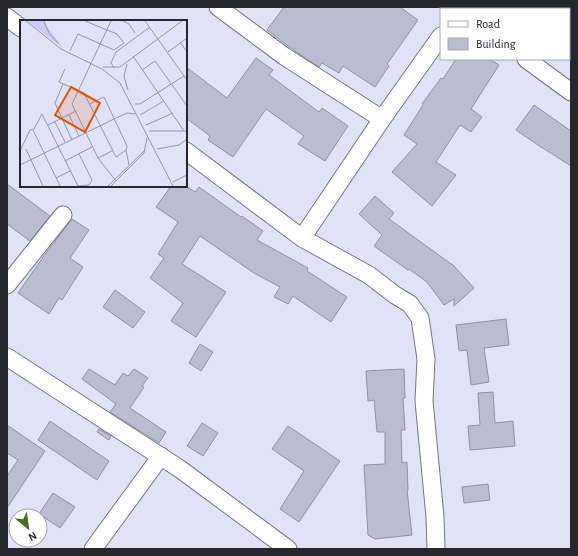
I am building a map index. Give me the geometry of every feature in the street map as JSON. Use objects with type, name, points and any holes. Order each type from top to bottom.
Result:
[{"type":"street","points":[[218,7],[284,56],[382,119]]},
{"type":"street","points":[[7,17],[20,27]]},
{"type":"street","points":[[302,238],[382,119],[440,37]]},
{"type":"street","points":[[527,60],[571,92]]},
{"type":"street","points":[[187,152],[302,238],[369,275],[395,295],[410,304],[420,318],[426,359],[424,400],[435,517],[436,549]]},
{"type":"street","points":[[7,285],[63,215]]},
{"type":"street","points":[[7,357],[161,456],[288,549]]},
{"type":"street","points":[[93,549],[161,456]]},
{"type":"building","points":[[284,7],[400,7],[418,20],[387,64],[389,66],[375,87],[343,66],[339,73],[322,63],[319,67],[267,30]]},
{"type":"building","points":[[256,58],[273,70],[269,75],[319,112],[322,108],[348,126],[325,161],[298,144],[304,136],[266,109],[233,157],[208,140],[210,136],[187,119],[187,68],[227,98]]},
{"type":"building","points":[[455,60],[491,60],[499,65],[471,109],[482,117],[471,132],[460,125],[436,162],[456,175],[432,206],[392,172],[417,144],[404,135],[423,105],[422,104],[441,78],[443,79]]},
{"type":"building","points":[[534,105],[571,131],[571,166],[516,130]]},
{"type":"building","points":[[7,184],[50,216],[30,241],[7,224]]},
{"type":"building","points":[[170,187],[187,187],[195,192],[199,187],[263,231],[257,240],[308,268],[307,271],[347,297],[331,322],[293,296],[288,304],[274,297],[280,287],[254,273],[200,236],[182,264],[226,292],[196,337],[171,321],[183,303],[150,278],[164,258],[158,254],[178,222],[156,207]]},
{"type":"building","points":[[375,196],[394,213],[389,219],[454,266],[474,288],[454,306],[454,299],[444,305],[427,282],[374,246],[382,235],[359,214]]},
{"type":"building","points":[[72,219],[89,230],[70,258],[83,267],[62,300],[59,298],[49,314],[18,293]]},
{"type":"building","points":[[115,290],[145,312],[133,328],[103,307]]},
{"type":"building","points":[[506,319],[509,345],[484,348],[489,382],[471,385],[467,350],[459,351],[456,325]]},
{"type":"building","points":[[200,344],[213,352],[201,371],[189,363]]},
{"type":"building","points":[[89,369],[115,385],[123,373],[128,376],[134,369],[148,378],[142,386],[144,387],[130,408],[166,432],[159,443],[110,412],[116,404],[82,379]]},
{"type":"building","points":[[404,369],[405,398],[403,398],[405,430],[401,430],[402,463],[407,462],[407,490],[412,535],[375,539],[368,535],[364,465],[385,464],[385,432],[377,432],[374,400],[368,401],[366,371]]},
{"type":"building","points":[[493,392],[495,423],[513,421],[515,446],[470,450],[468,426],[480,425],[478,393]]},
{"type":"building","points":[[50,421],[109,461],[97,480],[38,440]]},
{"type":"building","points":[[202,423],[218,433],[203,456],[187,446]]},
{"type":"building","points":[[7,425],[45,451],[7,508],[7,476],[18,460],[7,453]]},
{"type":"building","points":[[288,426],[340,461],[299,522],[280,509],[304,471],[272,449]]},
{"type":"building","points":[[99,429],[111,436],[109,440],[97,432]]},
{"type":"building","points":[[488,484],[490,500],[464,503],[462,487]]},
{"type":"building","points":[[53,493],[75,507],[60,528],[48,520],[48,508],[43,508]]}]
